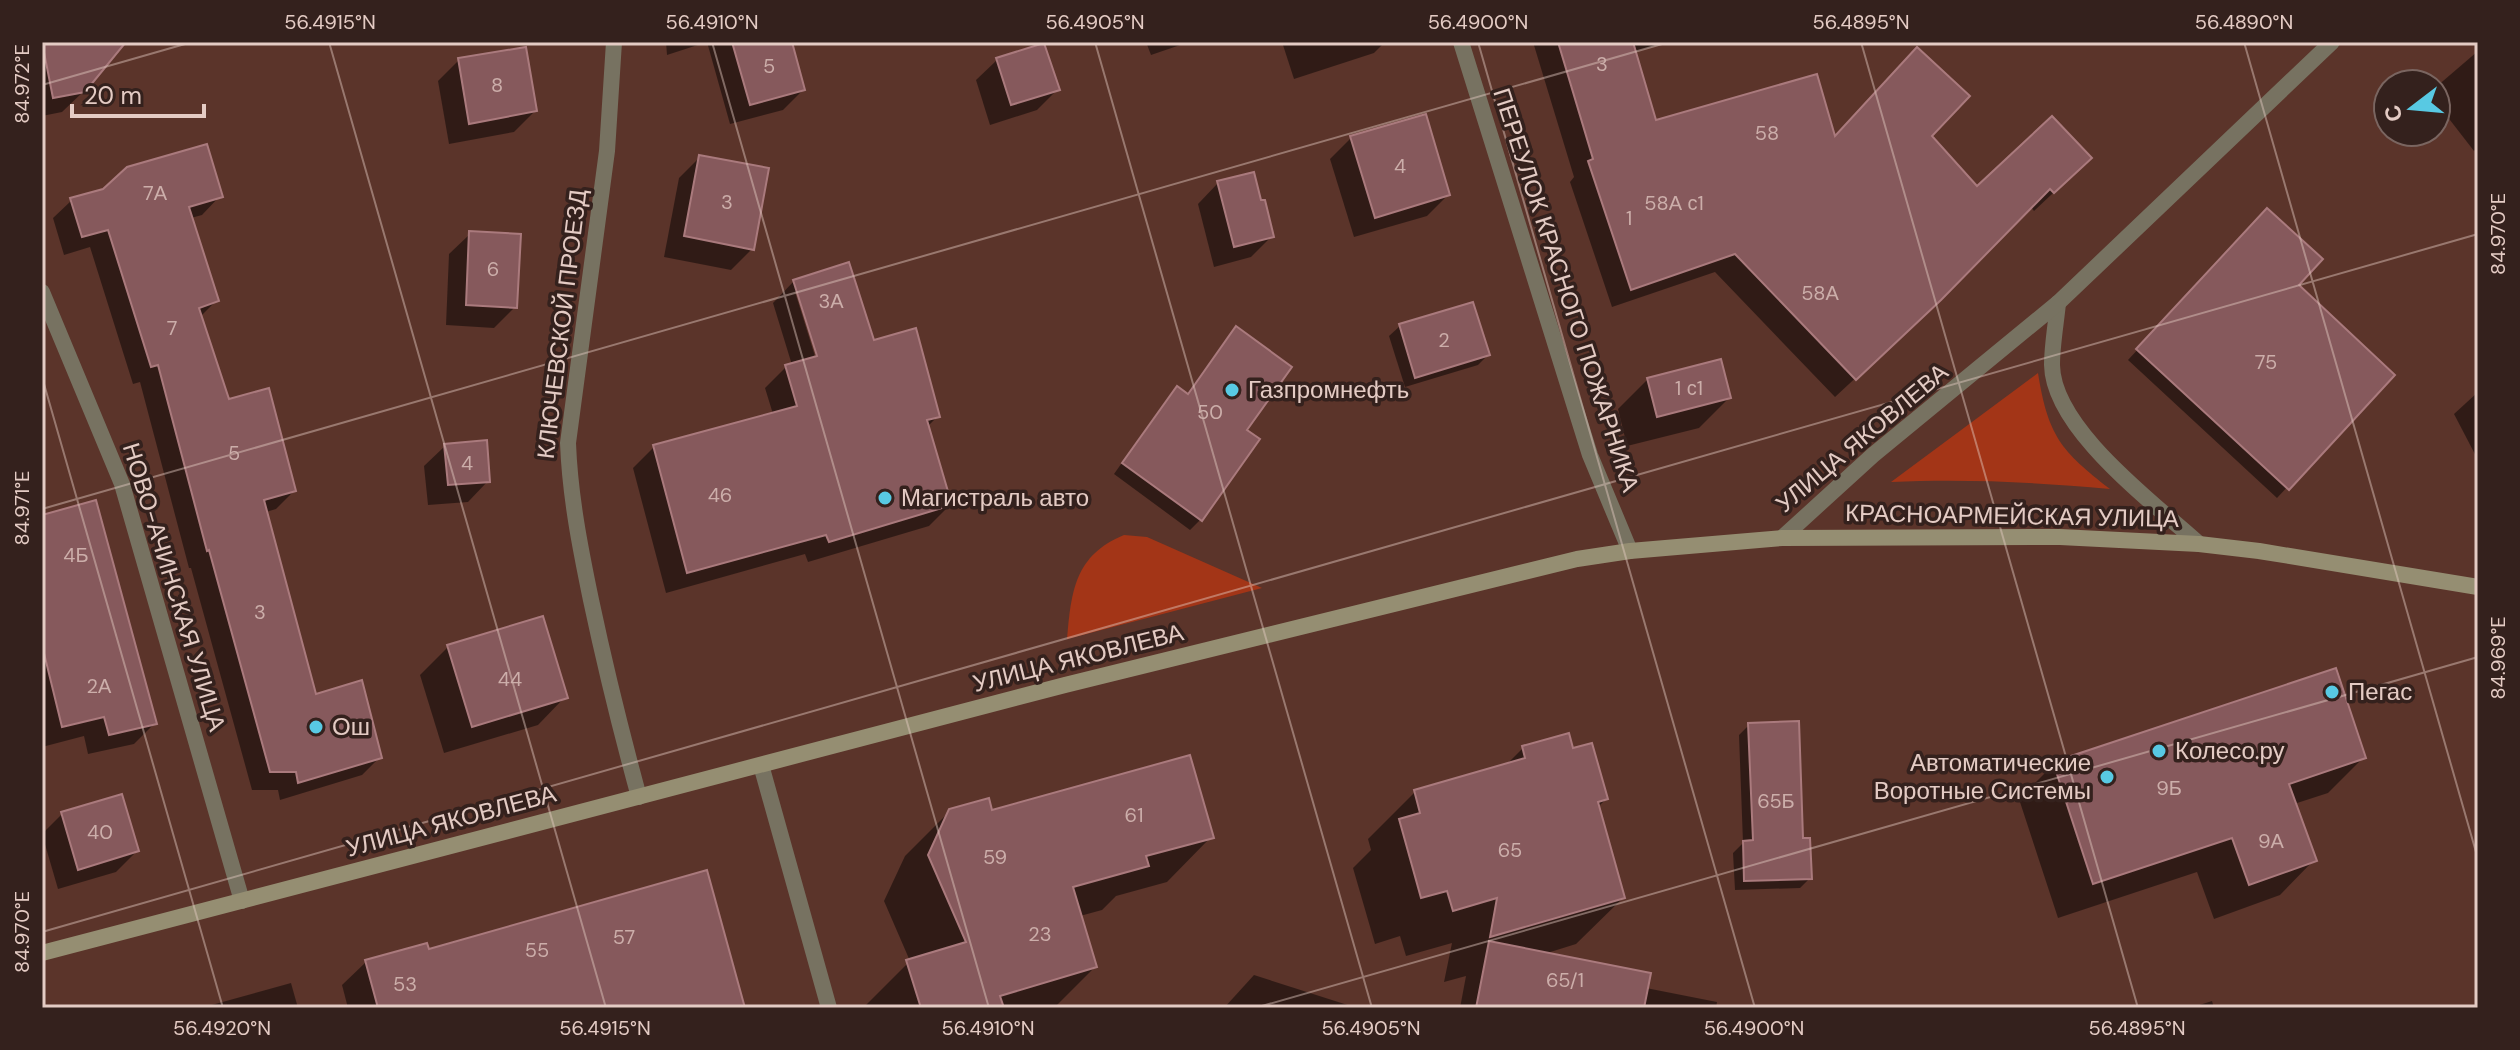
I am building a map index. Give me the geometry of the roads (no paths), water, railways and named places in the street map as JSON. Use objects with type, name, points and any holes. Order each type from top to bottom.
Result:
[{"type":"main road","name":"КРАСНОАРМЕЙСКАЯ УЛИЦА","points":[[1782,538],[2060,537],[2199,544],[2478,587]]},
{"type":"main road","name":"УЛИЦА ЯКОВЛЕВА","points":[[42,953],[1065,685],[1577,559],[1630,551],[1782,538]]},
{"type":"street","name":"КЛЮЧЕВСКОЙ ПРОЕЗД","points":[[614,42],[607,151],[568,443],[569,480],[575,524],[605,664],[639,797]]},
{"type":"street","name":"ПЕРЕУЛОК КРАСНОГО ПОЖАРНИКА","points":[[1461,42],[1590,455],[1630,551]]},
{"type":"street","name":"УЛИЦА ЯКОВЛЕВА","points":[[1782,538],[1873,455],[2058,303],[2332,42]]},
{"type":"street","name":"НОВО-АЧИНСКАЯ УЛИЦА","points":[[42,292],[122,484],[242,901]]},
{"type":"street","points":[[2058,303],[2052,367],[2061,404],[2089,442],[2199,544]]},
{"type":"street","points":[[761,765],[829,1008]]},
{"type":"place","name":"Газпромнефть","points":[[1232,390]]},
{"type":"place","name":"Магистраль авто","points":[[885,498]]},
{"type":"place","name":"Пегас","points":[[2332,692]]},
{"type":"place","name":"Ош","points":[[316,727]]},
{"type":"place","name":"Колесо.ру","points":[[2159,751]]},
{"type":"place","name":"Автоматические Воротные Системы","points":[[2107,777]]}]
